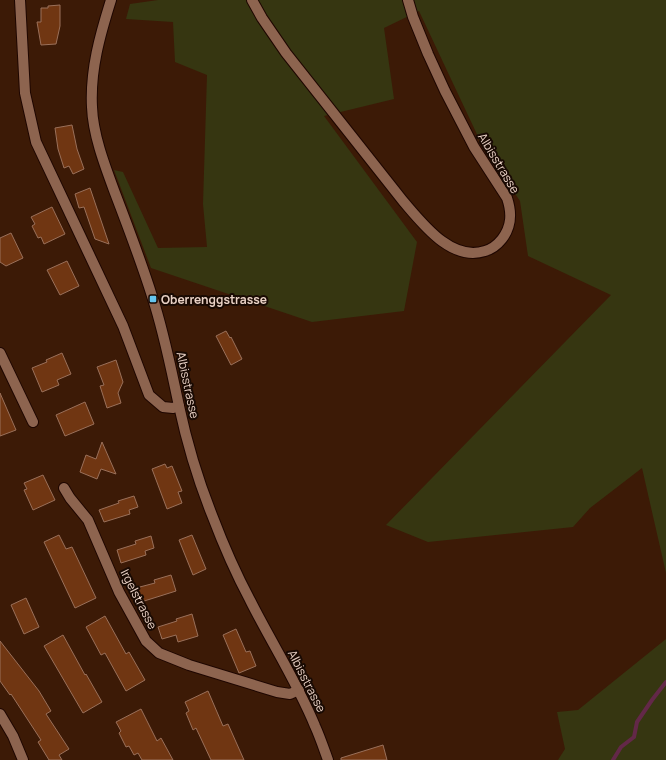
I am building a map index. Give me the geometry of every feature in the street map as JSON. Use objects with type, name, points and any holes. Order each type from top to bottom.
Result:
[{"type":"main road","points":[[20,0],[25,93],[36,142],[123,326],[149,395],[164,407],[173,408],[179,406]]},
{"type":"main road","name":"Albisstrasse","points":[[111,0],[95,60],[92,88],[93,126],[108,173],[153,299],[165,340],[179,406],[193,460],[211,512],[226,550],[250,601],[299,690],[316,726],[328,760]]},
{"type":"main road","name":"Albisstrasse","points":[[252,0],[262,18],[290,59],[403,202],[419,220],[436,236],[452,248],[470,253],[483,252],[500,242],[506,233],[510,222],[509,204],[507,198],[474,147],[445,91],[423,41],[408,0]]},
{"type":"main road","points":[[0,353],[33,422]]},
{"type":"main road","name":"Irgelstrasse","points":[[64,488],[88,520],[119,592],[146,641],[159,652],[189,665],[277,692],[290,694],[299,690]]},
{"type":"main road","points":[[0,714],[13,736],[23,760]]},
{"type":"shaded area","points":[[158,0],[666,0],[666,573],[642,468],[590,508],[573,527],[428,542],[386,525],[611,295],[528,256],[520,201],[482,145],[419,11],[384,28],[394,99],[324,116],[417,242],[404,311],[312,322],[151,268],[114,170],[123,172],[158,248],[207,247],[203,204],[207,75],[175,62],[173,22],[126,19],[130,4]]},
{"type":"shaded area","points":[[666,639],[666,760],[558,760],[565,749],[557,712],[578,710]]},
{"type":"building","points":[[60,5],[60,26],[56,44],[41,45],[37,22],[41,22],[41,8]]},
{"type":"building","points":[[72,125],[77,149],[84,169],[73,174],[69,166],[64,168],[58,149],[55,128]]},
{"type":"building","points":[[90,188],[109,244],[95,239],[84,207],[79,208],[75,194]]},
{"type":"building","points":[[52,207],[65,234],[44,244],[41,237],[38,238],[32,226],[35,224],[31,217]]},
{"type":"building","points":[[11,233],[23,258],[6,266],[0,262],[0,238]]},
{"type":"building","points":[[67,261],[79,286],[60,295],[47,270]]},
{"type":"building","points":[[226,331],[230,338],[231,337],[242,359],[231,365],[216,336]]},
{"type":"building","points":[[62,353],[71,374],[57,380],[59,385],[42,392],[32,368],[47,362],[46,360]]},
{"type":"building","points":[[116,360],[123,382],[118,393],[121,403],[107,408],[100,386],[104,385],[97,367]]},
{"type":"building","points":[[0,393],[16,430],[0,436]]},
{"type":"building","points":[[85,402],[94,424],[65,436],[56,415]]},
{"type":"building","points":[[102,442],[116,474],[101,469],[97,479],[80,472],[86,455],[96,459]]},
{"type":"building","points":[[165,464],[167,468],[172,466],[182,491],[178,492],[182,503],[167,509],[152,469]]},
{"type":"building","points":[[43,475],[55,500],[33,510],[24,490],[27,489],[24,483]]},
{"type":"building","points":[[134,496],[138,507],[129,510],[130,514],[104,522],[99,510],[119,503],[118,501]]},
{"type":"building","points":[[59,535],[66,549],[72,547],[96,598],[75,608],[44,542]]},
{"type":"building","points":[[192,535],[206,569],[193,575],[179,540]]},
{"type":"building","points":[[151,536],[154,548],[145,551],[146,555],[121,563],[117,550],[136,544],[135,541]]},
{"type":"building","points":[[171,575],[176,591],[141,602],[136,588],[155,583],[154,580]]},
{"type":"building","points":[[26,598],[39,627],[24,634],[11,605]]},
{"type":"building","points":[[192,614],[198,636],[178,642],[176,635],[162,639],[158,627]]},
{"type":"building","points":[[105,616],[126,654],[129,652],[145,680],[126,691],[105,653],[101,655],[86,627]]},
{"type":"building","points":[[236,629],[246,652],[250,651],[256,666],[239,673],[223,635]]},
{"type":"building","points":[[63,635],[102,702],[83,713],[44,646]]},
{"type":"building","points":[[0,641],[39,691],[51,711],[46,714],[69,749],[59,755],[62,760],[49,760],[38,742],[41,740],[11,694],[10,695],[0,681]]},
{"type":"building","points":[[208,691],[223,726],[228,724],[244,760],[211,760],[196,728],[193,730],[186,713],[189,711],[185,702]]},
{"type":"building","points":[[141,709],[157,741],[161,738],[173,760],[142,760],[138,753],[134,755],[129,746],[126,747],[119,733],[121,731],[116,722]]},
{"type":"building","points":[[383,745],[387,760],[341,760],[341,758]]},
{"type":"waterway","points":[[613,760],[621,747],[634,737],[637,722],[666,682]]},
{"type":"place","name":"Oberrenggstrasse","points":[[153,299]]}]
